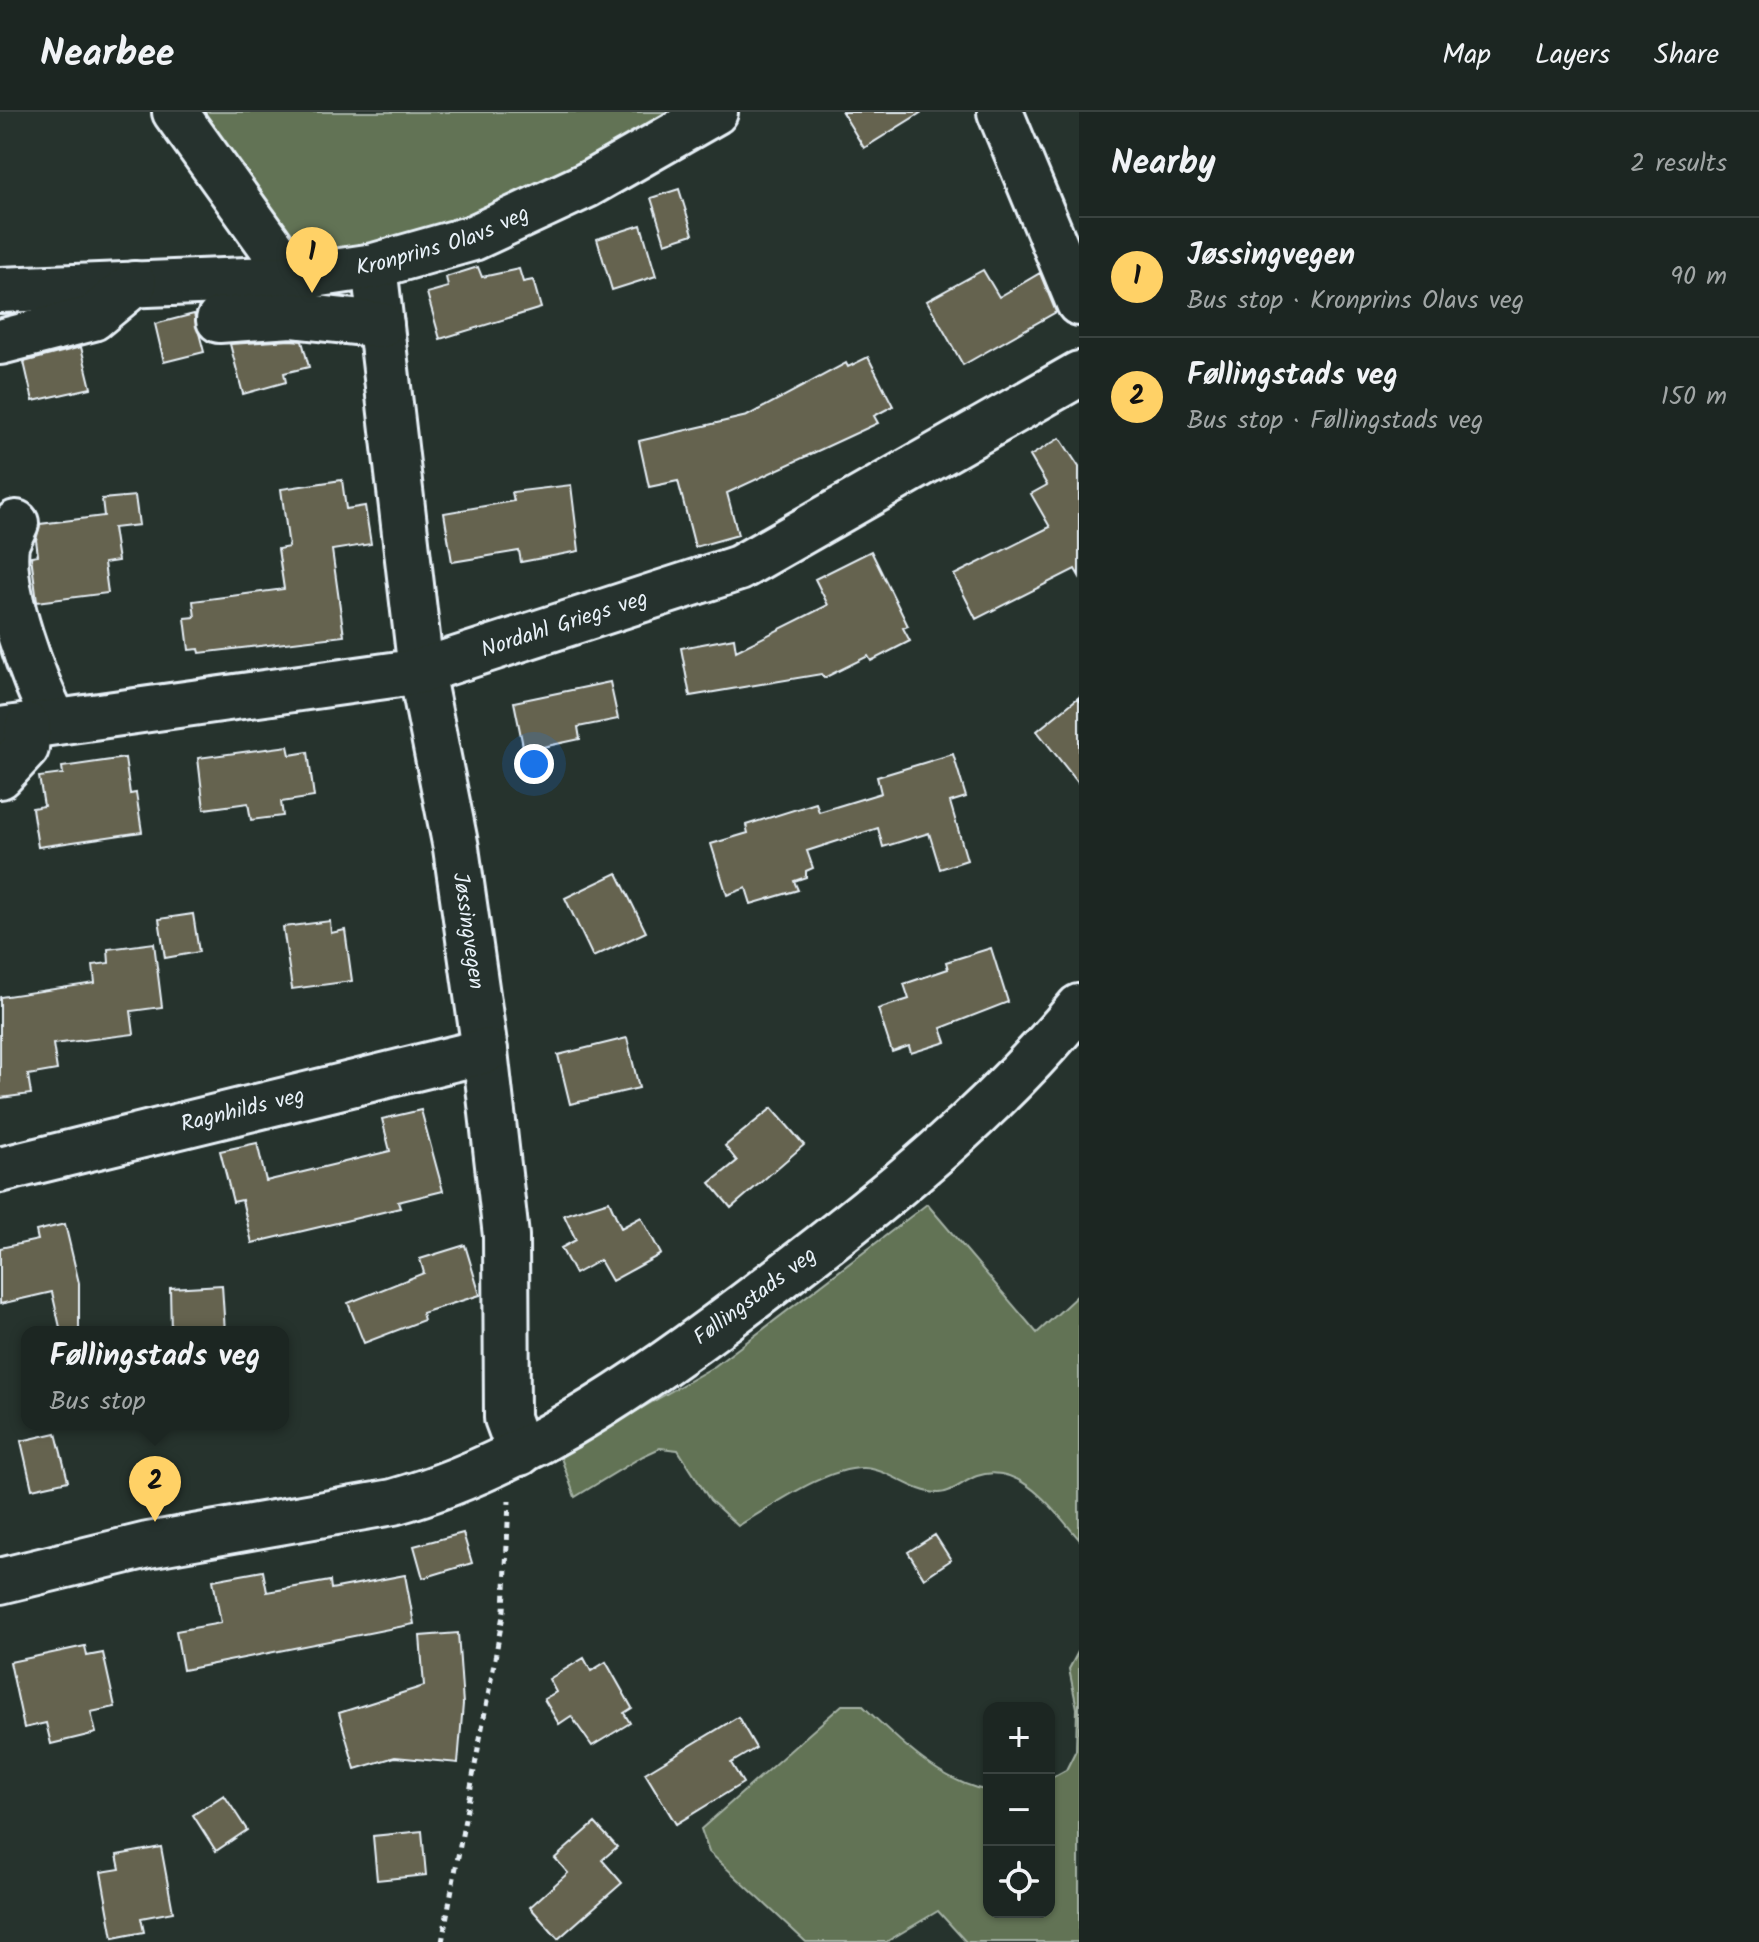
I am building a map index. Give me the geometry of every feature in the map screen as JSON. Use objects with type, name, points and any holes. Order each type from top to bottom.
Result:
[{"type":"street","points":[[175,112],[294,278]]},
{"type":"street","name":"Kronprins Olavs veg","points":[[0,290],[294,278],[374,266],[473,238],[587,185],[715,112]]},
{"type":"street","points":[[1000,112],[1079,303]]},
{"type":"street","name":"Jøssingvegen","points":[[374,266],[421,671],[456,848],[485,1051],[506,1236],[507,1418],[520,1453]]},
{"type":"street","points":[[0,342],[93,318],[134,284]]},
{"type":"street","points":[[219,320],[291,315],[381,325]]},
{"type":"street","name":"Nordahl Griegs veg","points":[[28,726],[421,671],[739,568],[1079,374]]},
{"type":"street","points":[[0,776],[26,748],[37,687],[22,645],[6,578],[6,546],[16,523]]},
{"type":"street","name":"Føllingstads veg","points":[[0,1581],[148,1545],[393,1502],[432,1491],[520,1453],[712,1330],[875,1206],[1009,1084],[1079,1007]]},
{"type":"street","name":"Ragnhilds veg","points":[[0,1170],[485,1051]]},
{"type":"path","points":[[442,1942],[504,1610],[509,1495],[520,1453]]},
{"type":"green space","points":[[167,112],[696,112],[387,273],[256,231]]},
{"type":"green space","points":[[927,1204],[1037,1333],[1079,1294],[1079,1539],[1035,1491],[1008,1476],[993,1473],[977,1476],[939,1493],[920,1489],[874,1469],[849,1469],[816,1481],[738,1526],[710,1500],[678,1450],[660,1448],[575,1497],[560,1455],[715,1366]]},
{"type":"green space","points":[[1079,1650],[1079,1942],[966,1942],[938,1911],[886,1942],[806,1942],[709,1852],[701,1829],[842,1705],[862,1705],[904,1745],[936,1769],[953,1779],[983,1789],[983,1918],[1055,1918],[1055,1776],[1066,1770],[1076,1750],[1077,1708],[1069,1669]]},
{"type":"building","points":[[842,112],[922,112],[864,148]]},
{"type":"building","points":[[679,189],[693,234],[665,243],[651,198]]},
{"type":"building","points":[[641,225],[656,276],[612,290],[597,239]]},
{"type":"building","points":[[478,267],[482,277],[519,269],[523,282],[533,280],[541,308],[440,339],[427,293],[448,287],[446,277]]},
{"type":"building","points":[[983,270],[999,297],[1040,273],[1056,312],[963,365],[927,301]]},
{"type":"building","points":[[194,314],[204,352],[164,362],[155,324]]},
{"type":"building","points":[[302,341],[309,367],[284,373],[286,382],[243,394],[230,344]]},
{"type":"building","points":[[81,347],[91,388],[33,401],[24,362]]},
{"type":"building","points":[[868,357],[893,406],[874,416],[878,423],[727,493],[738,535],[695,547],[678,481],[649,487],[639,441],[747,416],[846,363],[848,367]]},
{"type":"building","points":[[1060,438],[1079,467],[1079,576],[1075,569],[976,619],[954,575],[1050,527],[1031,494],[1047,485],[1030,456]]},
{"type":"building","points":[[342,480],[346,509],[365,506],[371,544],[332,550],[344,636],[200,653],[199,649],[189,650],[185,618],[195,617],[193,601],[284,589],[278,549],[289,547],[281,489]]},
{"type":"building","points":[[571,485],[579,551],[521,562],[519,551],[452,562],[444,513],[514,501],[512,492]]},
{"type":"building","points":[[135,496],[139,525],[113,528],[118,561],[104,563],[108,593],[37,602],[31,556],[38,555],[36,540],[40,524],[104,516],[102,499]]},
{"type":"building","points":[[871,551],[908,626],[903,628],[910,641],[871,661],[868,656],[824,678],[821,674],[690,696],[681,648],[734,638],[736,651],[828,605],[815,579]]},
{"type":"building","points":[[610,682],[618,719],[578,727],[580,739],[524,751],[514,702]]},
{"type":"building","points":[[1079,697],[1079,784],[1037,731]]},
{"type":"building","points":[[288,746],[290,755],[308,752],[314,797],[281,802],[283,816],[251,820],[248,803],[204,809],[198,758]]},
{"type":"building","points":[[953,754],[966,797],[950,802],[967,860],[940,869],[929,833],[883,847],[878,828],[807,851],[813,868],[806,871],[806,877],[794,881],[798,890],[751,904],[746,888],[727,895],[711,844],[748,833],[746,825],[816,803],[819,812],[881,793],[877,777]]},
{"type":"building","points":[[125,758],[130,794],[136,793],[142,832],[38,847],[32,808],[44,806],[39,777],[63,774],[62,767]]},
{"type":"building","points":[[617,873],[646,932],[593,957],[565,898]]},
{"type":"building","points":[[193,914],[199,952],[165,958],[159,919]]},
{"type":"building","points":[[330,921],[331,933],[345,930],[352,981],[292,989],[283,927]]},
{"type":"building","points":[[154,943],[162,1007],[131,1011],[134,1034],[53,1044],[57,1070],[28,1075],[31,1094],[0,1098],[0,997],[95,983],[93,965],[109,963],[108,949]]},
{"type":"building","points":[[991,948],[1008,1002],[941,1028],[946,1042],[911,1053],[909,1046],[892,1052],[878,1009],[909,999],[904,984],[948,969],[946,962]]},
{"type":"building","points":[[627,1038],[639,1088],[570,1104],[558,1055]]},
{"type":"building","points":[[772,1108],[804,1145],[731,1208],[710,1183],[737,1161],[725,1146]]},
{"type":"building","points":[[421,1110],[443,1191],[398,1202],[400,1208],[252,1243],[242,1200],[233,1202],[220,1151],[257,1143],[266,1181],[390,1151],[382,1119]]},
{"type":"building","points":[[609,1201],[621,1228],[641,1217],[661,1254],[612,1281],[600,1260],[575,1274],[561,1248],[576,1240],[564,1215]]},
{"type":"building","points":[[65,1224],[79,1283],[79,1326],[60,1326],[52,1292],[0,1304],[0,1248],[38,1240],[36,1231]]},
{"type":"building","points":[[465,1245],[480,1295],[422,1313],[424,1320],[364,1343],[348,1303],[424,1273],[420,1259]]},
{"type":"building","points":[[222,1285],[225,1326],[171,1326],[170,1288]]},
{"type":"building","points":[[56,1433],[68,1481],[32,1489],[21,1441]]},
{"type":"building","points":[[463,1533],[472,1563],[423,1578],[414,1546]]},
{"type":"building","points":[[935,1535],[951,1560],[924,1578],[908,1552]]},
{"type":"building","points":[[263,1571],[267,1592],[330,1581],[331,1589],[405,1575],[414,1624],[183,1670],[176,1631],[221,1623],[213,1580]]},
{"type":"building","points":[[458,1633],[463,1704],[458,1763],[395,1757],[355,1769],[339,1713],[424,1686],[420,1636]]},
{"type":"building","points":[[85,1646],[87,1656],[103,1653],[115,1707],[91,1712],[96,1733],[51,1744],[46,1723],[24,1728],[10,1662]]},
{"type":"building","points":[[584,1658],[591,1671],[606,1662],[632,1708],[624,1713],[630,1723],[592,1746],[571,1716],[559,1724],[544,1699],[556,1692],[549,1679]]},
{"type":"building","points":[[738,1717],[756,1748],[731,1763],[743,1783],[676,1824],[645,1773]]},
{"type":"building","points":[[224,1795],[247,1830],[216,1851],[193,1815]]},
{"type":"building","points":[[595,1823],[617,1847],[602,1860],[622,1883],[558,1939],[530,1907],[568,1873],[555,1858]]},
{"type":"building","points":[[422,1831],[426,1875],[377,1880],[373,1836]]},
{"type":"building","points":[[161,1847],[173,1912],[141,1918],[144,1932],[113,1938],[101,1872],[120,1869],[117,1855]]},
{"type":"place","name":"Jøssingvegen","points":[[312,293]]},
{"type":"place","name":"Føllingstads veg","points":[[155,1522]]}]
